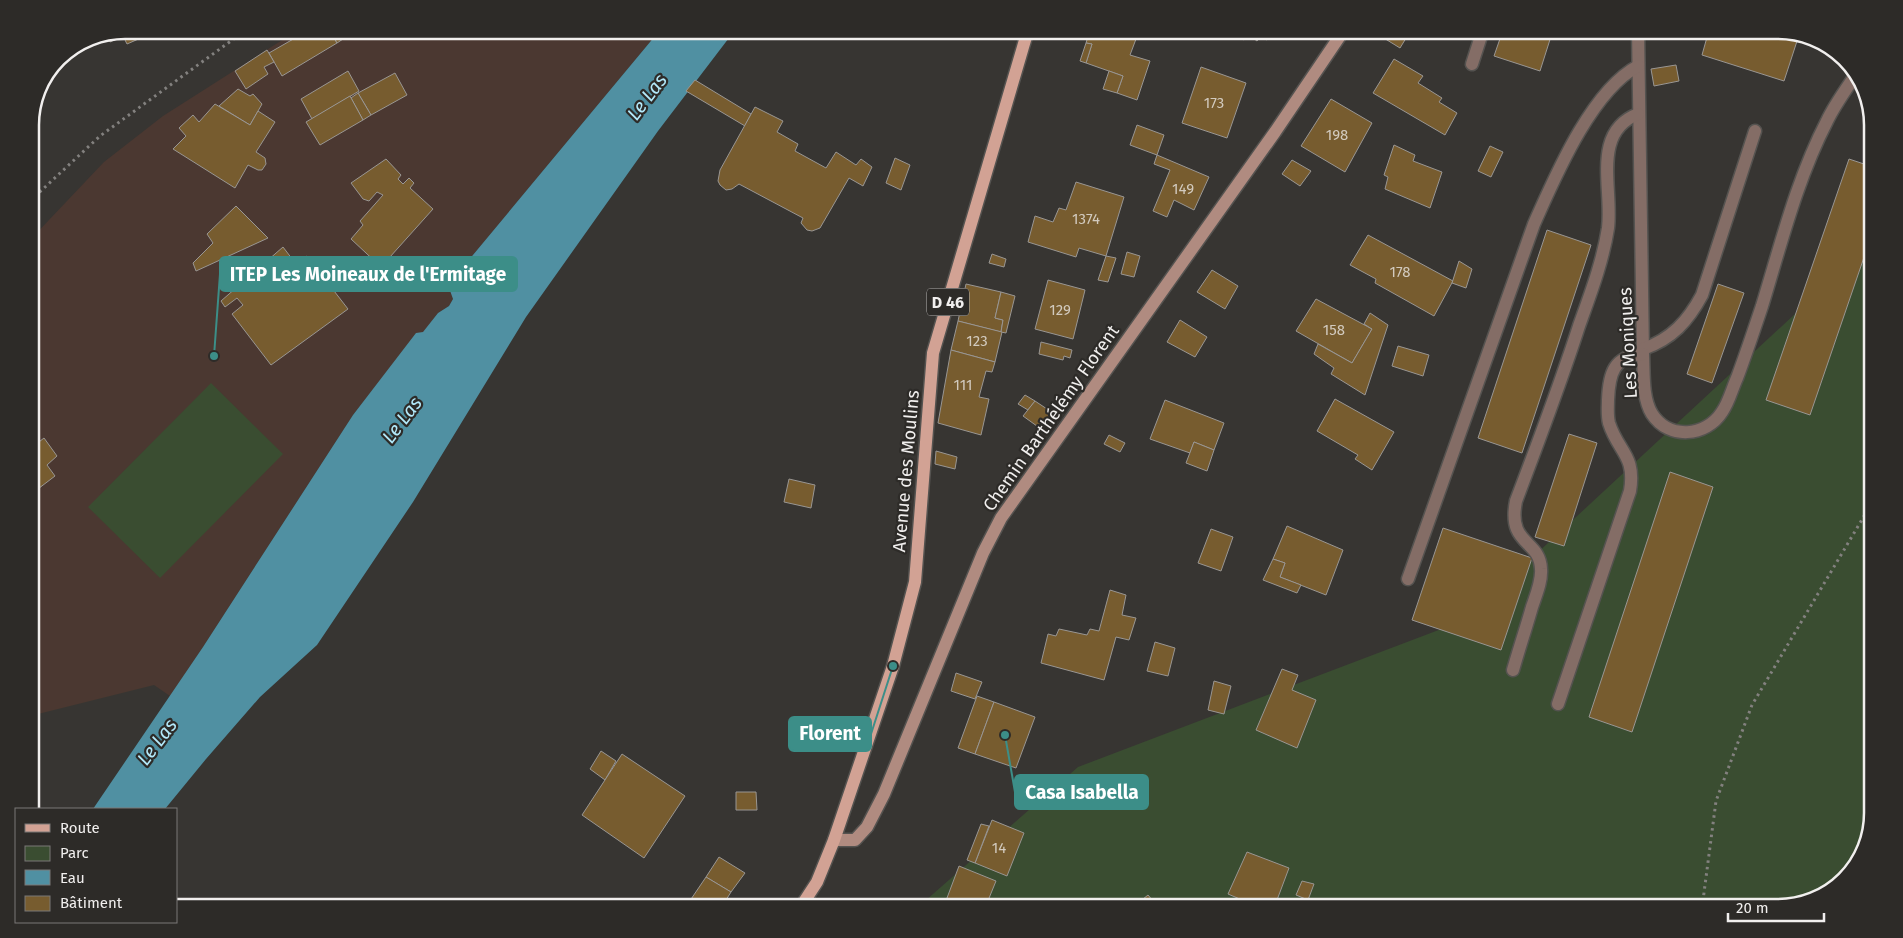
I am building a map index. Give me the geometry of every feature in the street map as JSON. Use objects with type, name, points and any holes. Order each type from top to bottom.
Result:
[{"type":"main road","name":"Avenue des Moulins","points":[[806,899],[818,882],[834,840],[893,666],[914,582],[933,353],[1025,39]]},
{"type":"street","name":"Chemin Barthélémy Florent","points":[[834,840],[855,840],[868,827],[884,794],[983,553],[1001,518],[1275,132],[1338,39]]},
{"type":"lane","points":[[1472,64],[1480,39]]},
{"type":"lane","name":"Les Moniques","points":[[1638,39],[1643,352],[1648,404],[1658,420],[1675,431],[1684,433],[1693,433],[1716,420],[1727,402],[1750,342],[1809,161],[1828,118],[1852,81]]},
{"type":"lane","points":[[1408,580],[1534,224],[1562,164],[1585,122],[1618,79],[1638,66]]},
{"type":"lane","points":[[1513,670],[1536,596],[1541,569],[1540,560],[1535,552],[1524,542],[1516,530],[1514,514],[1516,501],[1561,381],[1605,244],[1609,213],[1607,155],[1609,144],[1618,127],[1624,121],[1638,114]]},
{"type":"lane","points":[[1558,704],[1630,491],[1632,480],[1630,463],[1609,422],[1608,395],[1614,369],[1622,359],[1643,352],[1676,332],[1695,309],[1702,296],[1755,131]]},
{"type":"path","points":[[39,193],[100,136],[234,39]]},
{"type":"path","points":[[1703,899],[1716,801],[1752,705],[1864,515]]},
{"type":"shaded area","points":[[284,39],[653,39],[448,285],[453,299],[449,306],[438,313],[423,333],[381,379],[353,415],[170,696],[154,685],[39,714],[39,231],[104,162],[163,116]]},
{"type":"green space","points":[[1864,250],[1864,824],[1850,861],[1826,885],[1811,893],[1789,899],[927,899],[1078,767],[1465,620]]},
{"type":"green space","points":[[211,383],[283,454],[160,578],[88,507]]},
{"type":"water","name":"Le Las","points":[[653,39],[728,39],[658,131],[526,317],[413,502],[317,645],[260,697],[166,808],[94,808],[203,647],[353,415],[416,333],[423,332],[438,313],[449,306],[453,299],[448,285]]},
{"type":"building","points":[[124,39],[138,39],[127,44]]},
{"type":"building","points":[[293,39],[335,39],[337,43],[282,76],[269,53]]},
{"type":"building","points":[[335,39],[343,39],[337,43]]},
{"type":"building","points":[[1087,39],[1136,39],[1130,55],[1150,61],[1137,100],[1117,93],[1123,76],[1086,63],[1092,44],[1086,43]]},
{"type":"building","points":[[1385,39],[1406,39],[1400,48]]},
{"type":"building","points":[[1500,39],[1550,39],[1540,71],[1494,56]]},
{"type":"building","points":[[1706,39],[1789,39],[1797,41],[1784,81],[1702,55]]},
{"type":"building","points":[[1086,43],[1092,44],[1086,63],[1080,61]]},
{"type":"building","points":[[267,50],[274,62],[264,67],[268,74],[246,89],[235,71]]},
{"type":"building","points":[[1394,59],[1423,76],[1418,83],[1442,98],[1439,102],[1457,113],[1445,135],[1373,93]]},
{"type":"building","points":[[1676,65],[1679,81],[1654,86],[1651,69]]},
{"type":"building","points":[[1201,67],[1246,83],[1227,138],[1182,123]]},
{"type":"building","points":[[348,71],[359,91],[312,119],[301,99]]},
{"type":"building","points":[[1109,71],[1123,76],[1117,93],[1103,89]]},
{"type":"building","points":[[395,73],[407,95],[371,115],[358,93]]},
{"type":"building","points":[[695,80],[751,114],[745,126],[686,91]]},
{"type":"building","points":[[238,89],[250,96],[253,94],[262,104],[250,125],[219,106]]},
{"type":"building","points":[[358,93],[371,115],[363,120],[351,98]]},
{"type":"building","points":[[350,96],[363,120],[320,145],[306,122]]},
{"type":"building","points":[[1331,99],[1372,123],[1345,172],[1301,146]]},
{"type":"building","points":[[215,104],[250,125],[258,111],[275,122],[256,152],[265,158],[266,164],[262,170],[248,165],[235,188],[173,149],[186,136],[179,128],[193,115],[199,122]]},
{"type":"building","points":[[755,107],[783,121],[777,132],[798,144],[795,151],[826,168],[836,152],[856,165],[861,159],[872,167],[863,186],[849,178],[820,228],[812,231],[807,230],[801,223],[803,218],[739,184],[732,189],[726,190],[720,185],[718,181],[720,170]]},
{"type":"building","points":[[1137,125],[1164,135],[1157,155],[1130,145]]},
{"type":"building","points":[[1394,145],[1415,155],[1413,161],[1442,172],[1430,208],[1385,189],[1388,177],[1384,175]]},
{"type":"building","points":[[1490,146],[1503,152],[1491,177],[1478,171]]},
{"type":"building","points":[[1157,155],[1209,177],[1194,210],[1174,200],[1167,217],[1153,211],[1170,170],[1154,164]]},
{"type":"building","points":[[895,158],[910,165],[901,190],[886,183]]},
{"type":"building","points":[[386,159],[401,175],[398,179],[403,184],[409,178],[414,183],[410,188],[433,209],[381,267],[351,239],[363,225],[360,221],[383,195],[377,192],[369,201],[363,199],[351,183]]},
{"type":"building","points":[[1849,159],[1864,164],[1864,257],[1810,415],[1766,400]]},
{"type":"building","points":[[1292,160],[1311,171],[1300,186],[1282,174]]},
{"type":"building","points":[[1076,182],[1124,197],[1106,256],[1079,248],[1076,257],[1028,242],[1035,216],[1053,222],[1059,208],[1066,210]]},
{"type":"building","points":[[236,206],[268,238],[196,271],[193,263],[213,243],[207,234]]},
{"type":"building","points":[[1547,230],[1591,245],[1522,453],[1478,438]]},
{"type":"building","points":[[1368,235],[1453,281],[1434,316],[1375,283],[1376,279],[1350,265]]},
{"type":"building","points":[[283,247],[296,264],[307,256],[348,309],[271,365],[232,314],[243,305],[237,298],[225,307],[221,301]]},
{"type":"building","points":[[1127,252],[1140,256],[1134,277],[1121,274]]},
{"type":"building","points":[[992,254],[1006,259],[1004,267],[989,263]]},
{"type":"building","points":[[1106,256],[1116,258],[1108,282],[1098,280]]},
{"type":"building","points":[[1459,261],[1472,269],[1466,288],[1452,283]]},
{"type":"building","points":[[1212,270],[1238,286],[1225,309],[1197,292]]},
{"type":"building","points":[[1048,280],[1085,290],[1073,339],[1035,329]]},
{"type":"building","points":[[966,284],[1001,292],[995,318],[1003,320],[1001,332],[958,321]]},
{"type":"building","points":[[1718,284],[1744,293],[1712,383],[1687,374]]},
{"type":"building","points":[[1001,292],[1015,296],[1006,333],[1001,332],[1003,320],[995,318]]},
{"type":"building","points":[[1316,299],[1372,329],[1352,363],[1296,331]]},
{"type":"building","points":[[1370,313],[1388,325],[1365,395],[1331,374],[1334,368],[1314,354],[1318,344],[1352,363],[1372,329],[1364,324]]},
{"type":"building","points":[[1180,320],[1207,337],[1195,357],[1167,342]]},
{"type":"building","points":[[958,321],[1002,332],[995,362],[951,350]]},
{"type":"building","points":[[1041,342],[1072,350],[1070,358],[1064,356],[1063,360],[1039,354]]},
{"type":"building","points":[[1398,346],[1429,355],[1423,376],[1392,366]]},
{"type":"building","points":[[951,350],[995,362],[992,372],[986,371],[979,397],[989,399],[981,435],[938,423]]},
{"type":"building","points":[[1025,395],[1035,401],[1028,410],[1018,404]]},
{"type":"building","points":[[1335,399],[1394,432],[1372,470],[1355,459],[1358,455],[1317,431]]},
{"type":"building","points":[[1165,400],[1224,423],[1214,450],[1194,442],[1190,453],[1150,439]]},
{"type":"building","points":[[1035,401],[1053,413],[1041,429],[1023,416]]},
{"type":"building","points":[[1569,434],[1597,443],[1564,546],[1535,537]]},
{"type":"building","points":[[1109,435],[1125,443],[1120,452],[1104,444]]},
{"type":"building","points":[[44,438],[57,456],[47,465],[55,476],[39,488],[39,442]]},
{"type":"building","points":[[1194,442],[1214,450],[1207,471],[1186,463]]},
{"type":"building","points":[[936,451],[957,457],[955,469],[935,464]]},
{"type":"building","points":[[1670,472],[1713,487],[1632,732],[1589,717]]},
{"type":"building","points":[[789,479],[815,485],[811,508],[784,502]]},
{"type":"building","points":[[1287,526],[1343,550],[1326,595],[1280,577],[1285,563],[1273,559]]},
{"type":"building","points":[[1443,528],[1532,558],[1501,650],[1412,620]]},
{"type":"building","points":[[1211,529],[1233,537],[1221,571],[1198,563]]},
{"type":"building","points":[[1273,559],[1285,563],[1280,577],[1301,585],[1297,593],[1263,580]]},
{"type":"building","points":[[1110,590],[1126,595],[1122,615],[1136,618],[1129,640],[1116,637],[1104,680],[1041,663],[1048,634],[1056,636],[1059,629],[1087,635],[1090,629],[1099,631]]},
{"type":"building","points":[[1155,642],[1175,648],[1168,676],[1147,671]]},
{"type":"building","points":[[1282,669],[1298,675],[1292,690],[1316,700],[1297,748],[1256,730]]},
{"type":"building","points":[[956,673],[982,682],[975,699],[951,691]]},
{"type":"building","points":[[1214,681],[1231,686],[1224,714],[1208,710]]},
{"type":"building","points":[[977,696],[994,702],[975,754],[958,748]]},
{"type":"building","points":[[994,702],[1035,717],[1016,768],[975,754]]},
{"type":"building","points":[[601,751],[616,761],[605,780],[590,769]]},
{"type":"building","points":[[622,754],[685,796],[644,858],[582,815]]},
{"type":"building","points":[[736,792],[756,792],[757,810],[736,810]]},
{"type":"building","points":[[992,820],[1024,833],[1007,876],[975,863]]},
{"type":"building","points":[[981,824],[989,826],[975,863],[967,860]]},
{"type":"building","points":[[1247,852],[1289,868],[1277,899],[1240,899],[1228,894]]},
{"type":"building","points":[[719,857],[745,873],[731,892],[706,877]]},
{"type":"building","points":[[959,866],[996,881],[989,899],[947,899]]},
{"type":"building","points":[[706,877],[731,892],[727,899],[691,899]]},
{"type":"building","points":[[1302,881],[1314,884],[1308,899],[1296,895]]},
{"type":"building","points":[[1148,895],[1151,899],[1143,899]]},
{"type":"place","name":"ITEP Les Moineaux de l'Ermitage","points":[[214,356]]},
{"type":"place","name":"Florent","points":[[893,666]]},
{"type":"place","name":"Casa Isabella","points":[[1005,735]]}]
